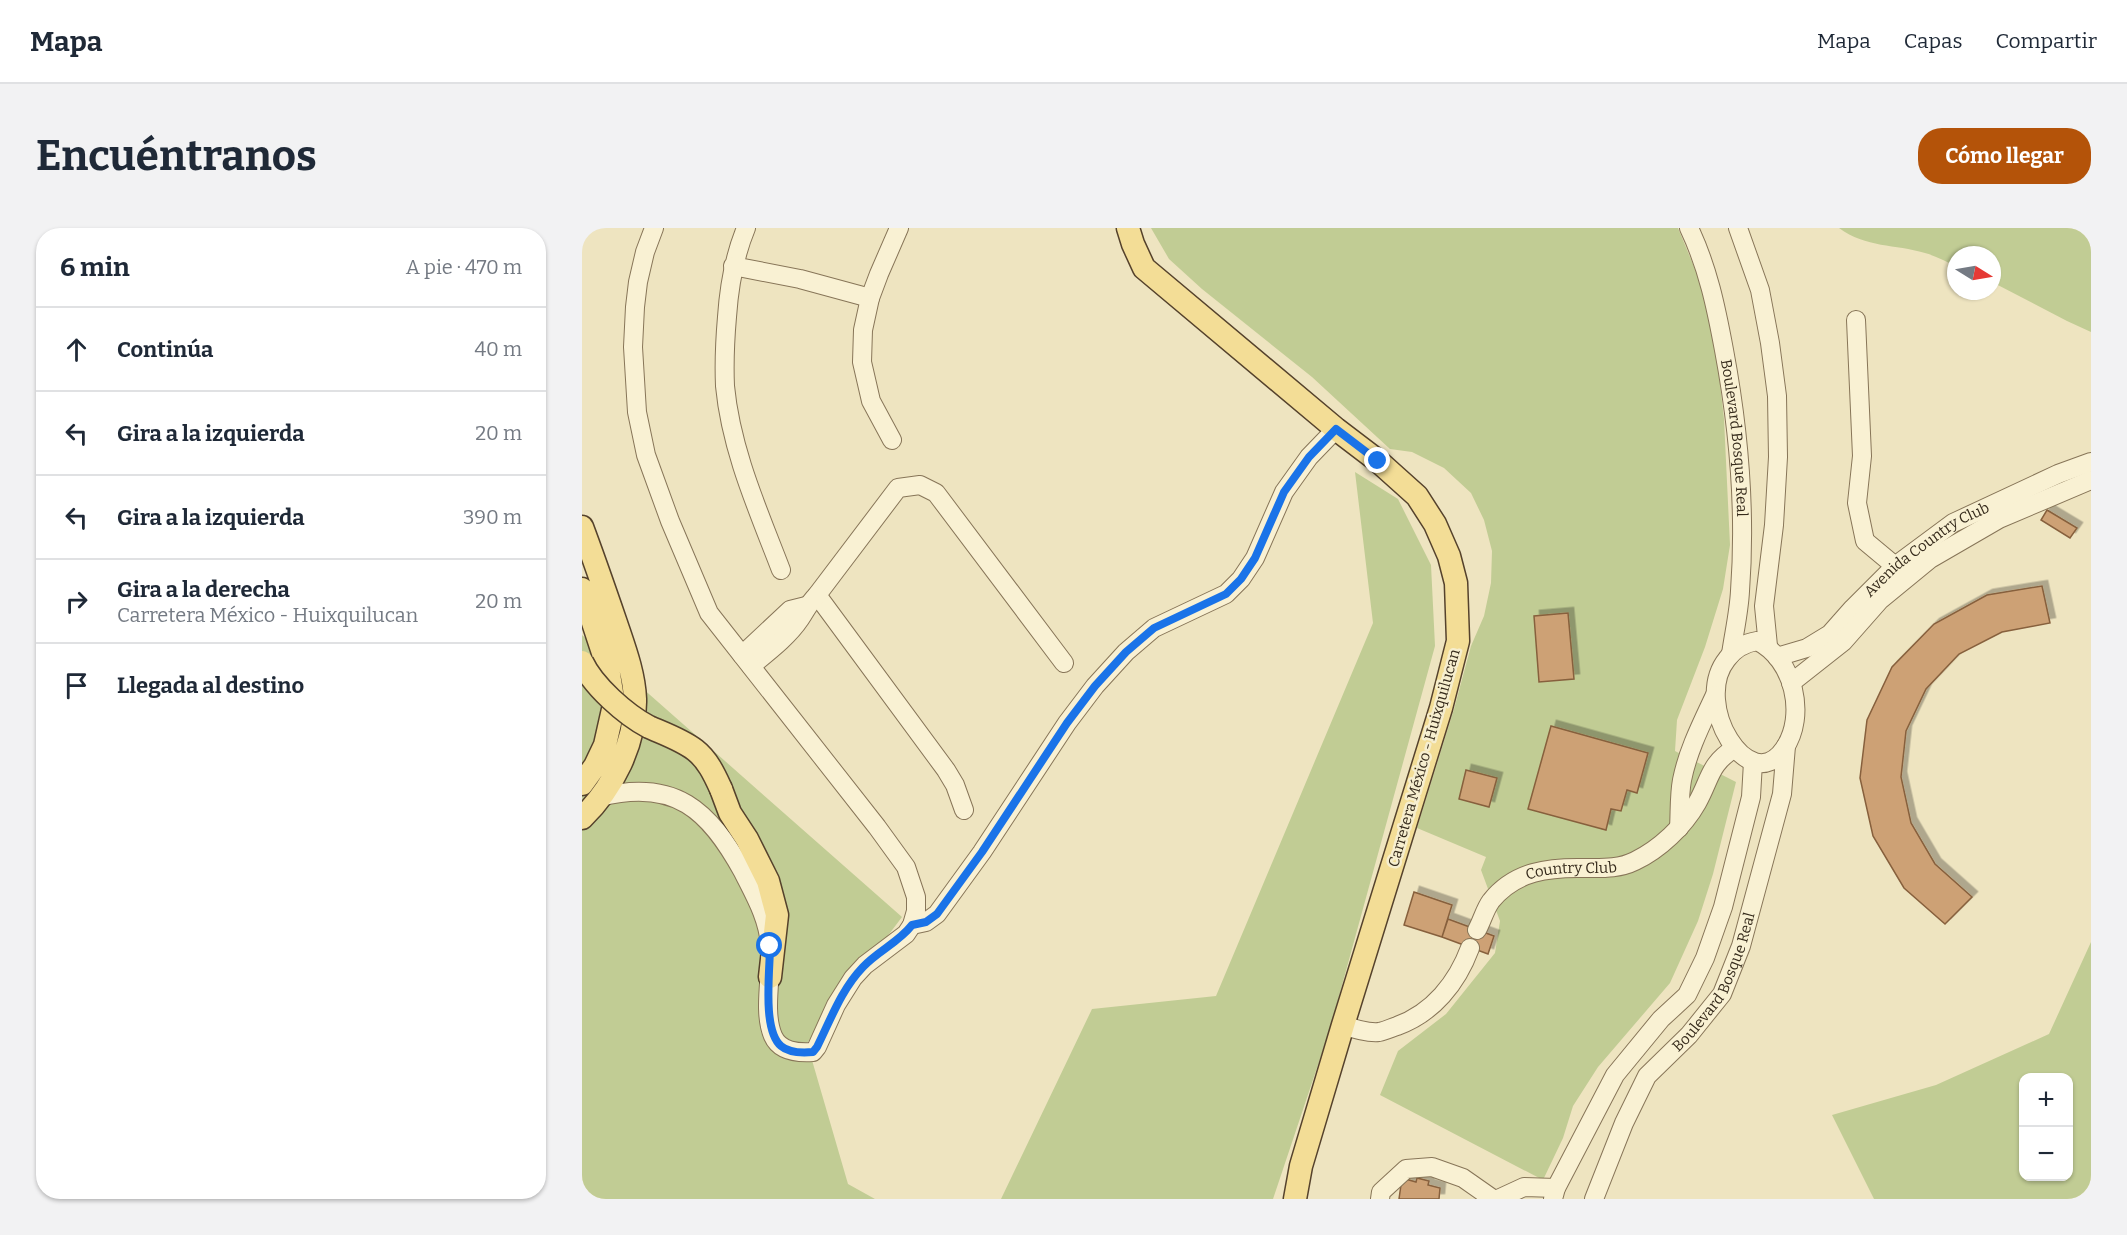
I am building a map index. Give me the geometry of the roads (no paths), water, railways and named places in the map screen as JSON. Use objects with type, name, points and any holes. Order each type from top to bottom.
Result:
[{"type":"main road","name":"Carretera México - Huixquilucan","points":[[1128,228],[1144,268],[1336,429],[1378,461],[1417,496],[1435,524],[1449,556],[1456,583],[1458,641],[1441,708],[1301,1166],[1295,1199]]},
{"type":"main road","points":[[582,527],[629,663],[634,698],[633,725],[616,774],[582,818]]},
{"type":"main road","points":[[582,589],[608,668],[614,705],[605,745],[595,766],[582,784]]},
{"type":"main road","points":[[582,662],[598,687],[622,708],[647,725],[697,751],[712,771],[730,813],[768,881],[777,915],[770,977]]},
{"type":"street","points":[[600,797],[625,791],[649,791],[677,799],[703,815],[730,849],[765,916],[770,946],[770,1020],[773,1037],[782,1047],[792,1052],[813,1052],[836,1005],[853,978],[866,964],[906,934],[912,925],[916,911],[915,897],[906,867],[709,613],[669,521],[646,455],[637,412],[633,347],[638,282],[645,252],[654,228]]},
{"type":"street","points":[[746,228],[733,266],[724,356],[726,388],[730,418],[745,474],[781,570]]},
{"type":"street","points":[[892,440],[871,401],[862,362],[863,330],[870,298],[899,228]]},
{"type":"street","name":"Boulevard Bosque Real","points":[[1689,228],[1712,287],[1736,416],[1741,482],[1742,544],[1740,594],[1731,654]]},
{"type":"street","points":[[1738,228],[1760,290],[1777,396],[1778,457],[1774,525],[1764,606],[1772,652]]},
{"type":"street","points":[[733,266],[800,279],[870,298]]},
{"type":"street","points":[[1856,320],[1862,456],[1857,502],[1865,541],[1895,566]]},
{"type":"street","points":[[912,925],[926,922],[937,914],[982,852],[1067,723],[1095,686],[1126,652],[1154,628],[1226,594],[1241,579],[1255,558],[1284,492],[1309,457],[1336,429]]},
{"type":"street","name":"Avenida Country Club","points":[[1772,652],[1807,648],[1830,634],[1895,566],[1953,523],[2058,474],[2091,462]]},
{"type":"street","name":"Avenida Country Club","points":[[1791,683],[1843,642],[1880,600],[1930,559],[1999,519],[2091,480]]},
{"type":"street","points":[[746,661],[785,636],[800,619],[898,488],[920,485],[936,493],[1064,663]]},
{"type":"street","points":[[812,600],[946,770],[955,785],[964,810]]},
{"type":"street","points":[[1758,641],[1772,652],[1791,683],[1795,716],[1792,733],[1778,757],[1765,763],[1753,762],[1735,748],[1723,730],[1715,694],[1716,678],[1731,654],[1745,643],[1758,641]]},
{"type":"street","points":[[1679,828],[1682,782],[1687,762],[1715,694]]},
{"type":"street","name":"Boulevard Bosque Real","points":[[1594,1199],[1624,1124],[1647,1076],[1689,1035],[1722,994],[1741,946],[1782,794],[1786,746]]},
{"type":"street","name":"Country Club","points":[[1478,930],[1490,902],[1508,883],[1525,874],[1548,869],[1606,869],[1634,862],[1656,847],[1679,828],[1698,802],[1708,778],[1721,757],[1735,748]]},
{"type":"street","name":"Boulevard Bosque Real","points":[[1554,1193],[1615,1075],[1655,1026],[1686,995],[1705,958],[1723,907],[1751,797],[1753,762]]},
{"type":"street","points":[[1343,1025],[1381,1032],[1412,1021],[1433,1005],[1451,984],[1470,948]]},
{"type":"street","points":[[1380,1199],[1381,1192],[1406,1169],[1432,1167],[1463,1178],[1493,1199]]},
{"type":"street","points":[[1498,1199],[1524,1187],[1554,1193]]}]
